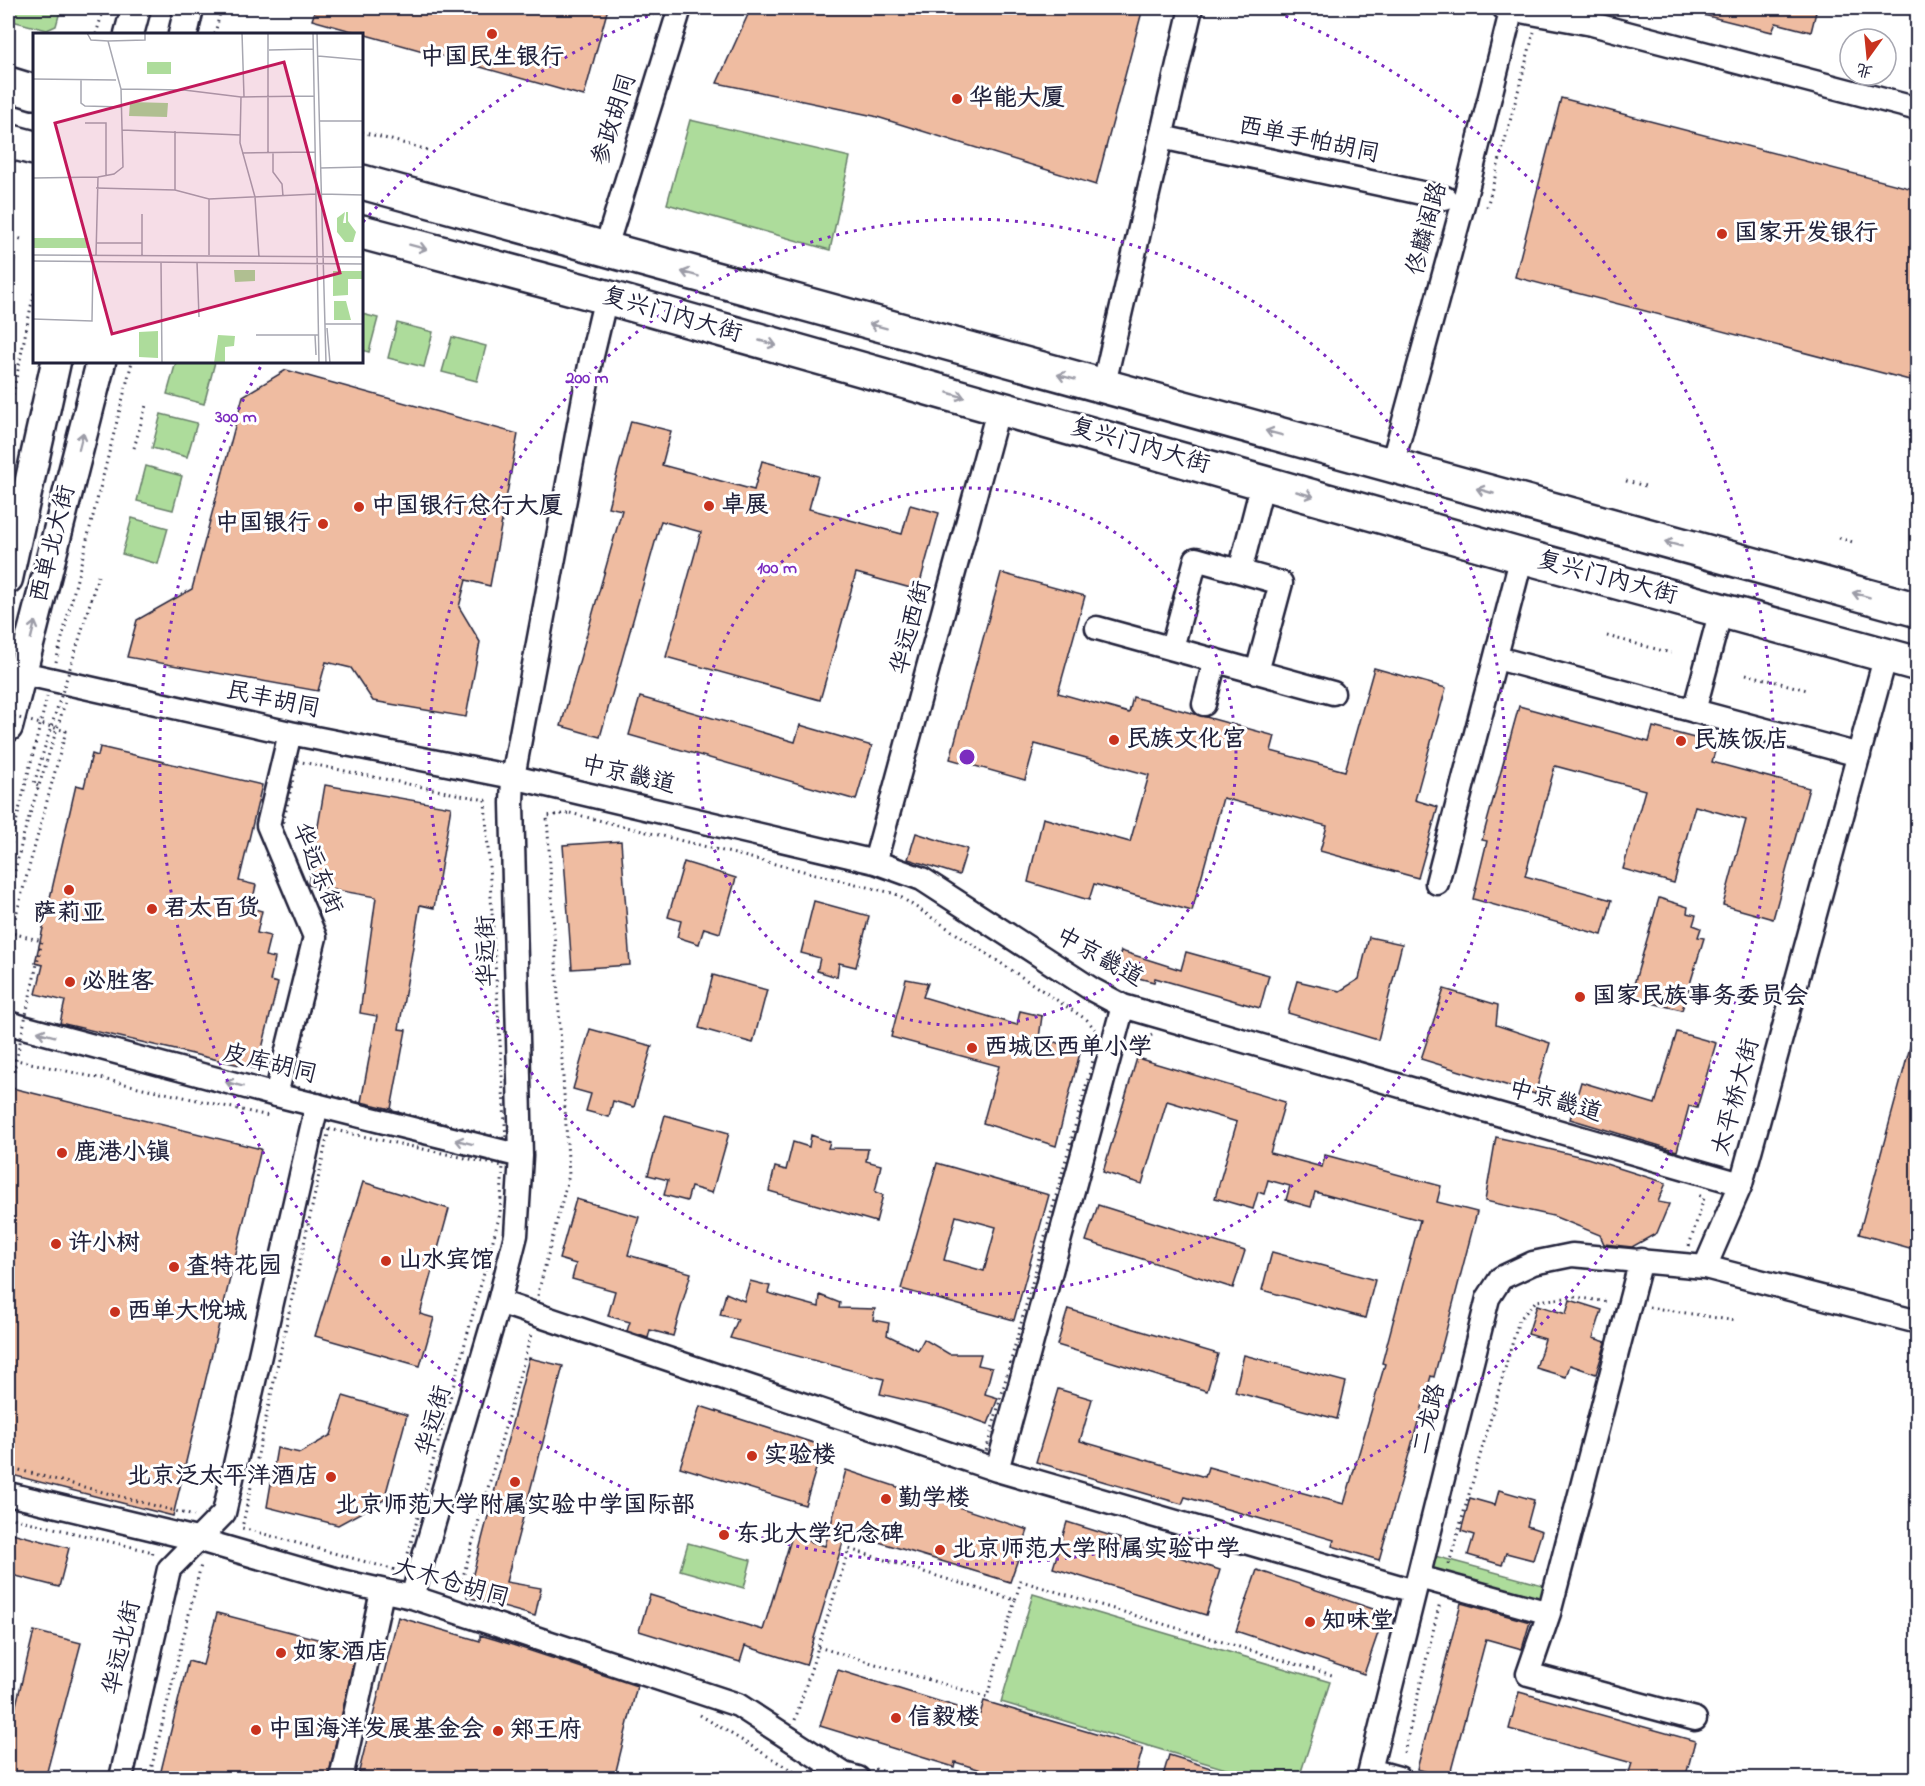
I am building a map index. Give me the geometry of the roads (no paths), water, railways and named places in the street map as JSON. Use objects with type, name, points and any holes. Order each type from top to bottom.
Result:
[{"type":"highway","points":[[8,84],[33,92]]},
{"type":"highway","points":[[8,141],[33,148]]},
{"type":"highway","name":"复兴门内大街","points":[[363,182],[1103,388],[1917,610]]},
{"type":"highway","name":"复兴门内大街","points":[[363,232],[606,297],[1522,556],[1917,664]]},
{"type":"main road","points":[[129,33],[136,8]]},
{"type":"main road","points":[[183,33],[189,8]]},
{"type":"main road","name":"西单北大街","points":[[8,579],[56,363]]},
{"type":"main road","name":"西单北大街","points":[[8,727],[101,363]]},
{"type":"street","name":"参政胡同","points":[[604,250],[680,8]]},
{"type":"street","points":[[1103,388],[1191,8]]},
{"type":"street","points":[[1509,8],[1592,24],[1917,108]]},
{"type":"street","name":"佟麟阁路","points":[[1392,465],[1464,201],[1509,8]]},
{"type":"street","name":"西单手帕胡同","points":[[1161,137],[1445,198]]},
{"type":"street","name":"华远街","points":[[412,1597],[499,1302],[516,1235],[512,1161],[513,777],[591,360],[606,297]]},
{"type":"street","name":"华远西街","points":[[875,862],[999,407]]},
{"type":"street","points":[[1240,571],[1263,482]]},
{"type":"street","points":[[1437,883],[1522,556]]},
{"type":"street","points":[[1172,648],[1196,559],[1281,582],[1257,672]]},
{"type":"street","points":[[1694,711],[1720,610]]},
{"type":"street","points":[[1097,628],[1333,693]]},
{"type":"street","name":"太平桥大街","points":[[1705,1267],[1741,1184],[1886,655]]},
{"type":"street","points":[[1497,658],[1859,755]]},
{"type":"street","points":[[1204,704],[1215,660]]},
{"type":"street","name":"民丰胡同","points":[[22,674],[290,733],[513,777]]},
{"type":"street","name":"华远东街","points":[[276,1095],[315,937],[268,825],[290,733]]},
{"type":"street","name":"中京畿道","points":[[513,777],[875,862],[922,879],[1085,985],[1123,1006],[1741,1184]]},
{"type":"street","points":[[994,1462],[1123,1006]]},
{"type":"street","name":"皮库胡同","points":[[8,1023],[317,1105],[512,1161]]},
{"type":"street","name":"华远北街","points":[[121,1779],[169,1569],[198,1528],[224,1513],[317,1105]]},
{"type":"street","name":"二龙路","points":[[1369,1774],[1488,1298],[1501,1278],[1533,1263],[1572,1255],[1705,1267]]},
{"type":"street","points":[[1641,1260],[1549,1612],[1528,1674],[1695,1719]]},
{"type":"street","points":[[1705,1267],[1917,1322]]},
{"type":"street","points":[[499,1302],[994,1462],[1416,1584],[1444,1584],[1549,1612]]},
{"type":"street","name":"大木仓胡同","points":[[8,1494],[198,1528],[382,1592],[412,1597],[738,1705],[844,1774],[858,1779]]},
{"type":"street","points":[[341,1779],[382,1592]]},
{"type":"street","points":[[1369,1774],[1399,1779]]},
{"type":"place","name":"中国民生银行","points":[[492,34]]},
{"type":"place","name":"华能大厦","points":[[957,99]]},
{"type":"place","name":"国家开发银行","points":[[1722,234]]},
{"type":"place","name":"卓展","points":[[709,506]]},
{"type":"place","name":"中国银行总行大厦","points":[[359,507]]},
{"type":"place","name":"中国银行","points":[[323,524]]},
{"type":"place","name":"民族文化宫","points":[[1114,740]]},
{"type":"place","name":"民族饭店","points":[[1681,741]]},
{"type":"place","name":"萨莉亚","points":[[69,890]]},
{"type":"place","name":"君太百货","points":[[152,909]]},
{"type":"place","name":"必胜客","points":[[70,982]]},
{"type":"place","name":"国家民族事务委员会","points":[[1580,997]]},
{"type":"place","name":"西城区西单小学","points":[[972,1048]]},
{"type":"place","name":"鹿港小镇","points":[[62,1153]]},
{"type":"place","name":"许小树","points":[[56,1244]]},
{"type":"place","name":"山水宾馆","points":[[386,1261]]},
{"type":"place","name":"查特花园","points":[[174,1267]]},
{"type":"place","name":"西单大悦城","points":[[115,1312]]},
{"type":"place","name":"实验楼","points":[[752,1456]]},
{"type":"place","name":"北京泛太平洋酒店","points":[[331,1477]]},
{"type":"place","name":"北京师范大学附属实验中学国际部","points":[[515,1482]]},
{"type":"place","name":"勤学楼","points":[[886,1499]]},
{"type":"place","name":"东北大学纪念碑","points":[[724,1535]]},
{"type":"place","name":"北京师范大学附属实验中学","points":[[940,1550]]},
{"type":"place","name":"知味堂","points":[[1310,1622]]},
{"type":"place","name":"如家酒店","points":[[281,1653]]},
{"type":"place","name":"信毅楼","points":[[896,1718]]},
{"type":"place","name":"中国海洋发展基金会","points":[[256,1730]]},
{"type":"place","name":"郑王府","points":[[498,1731]]}]
